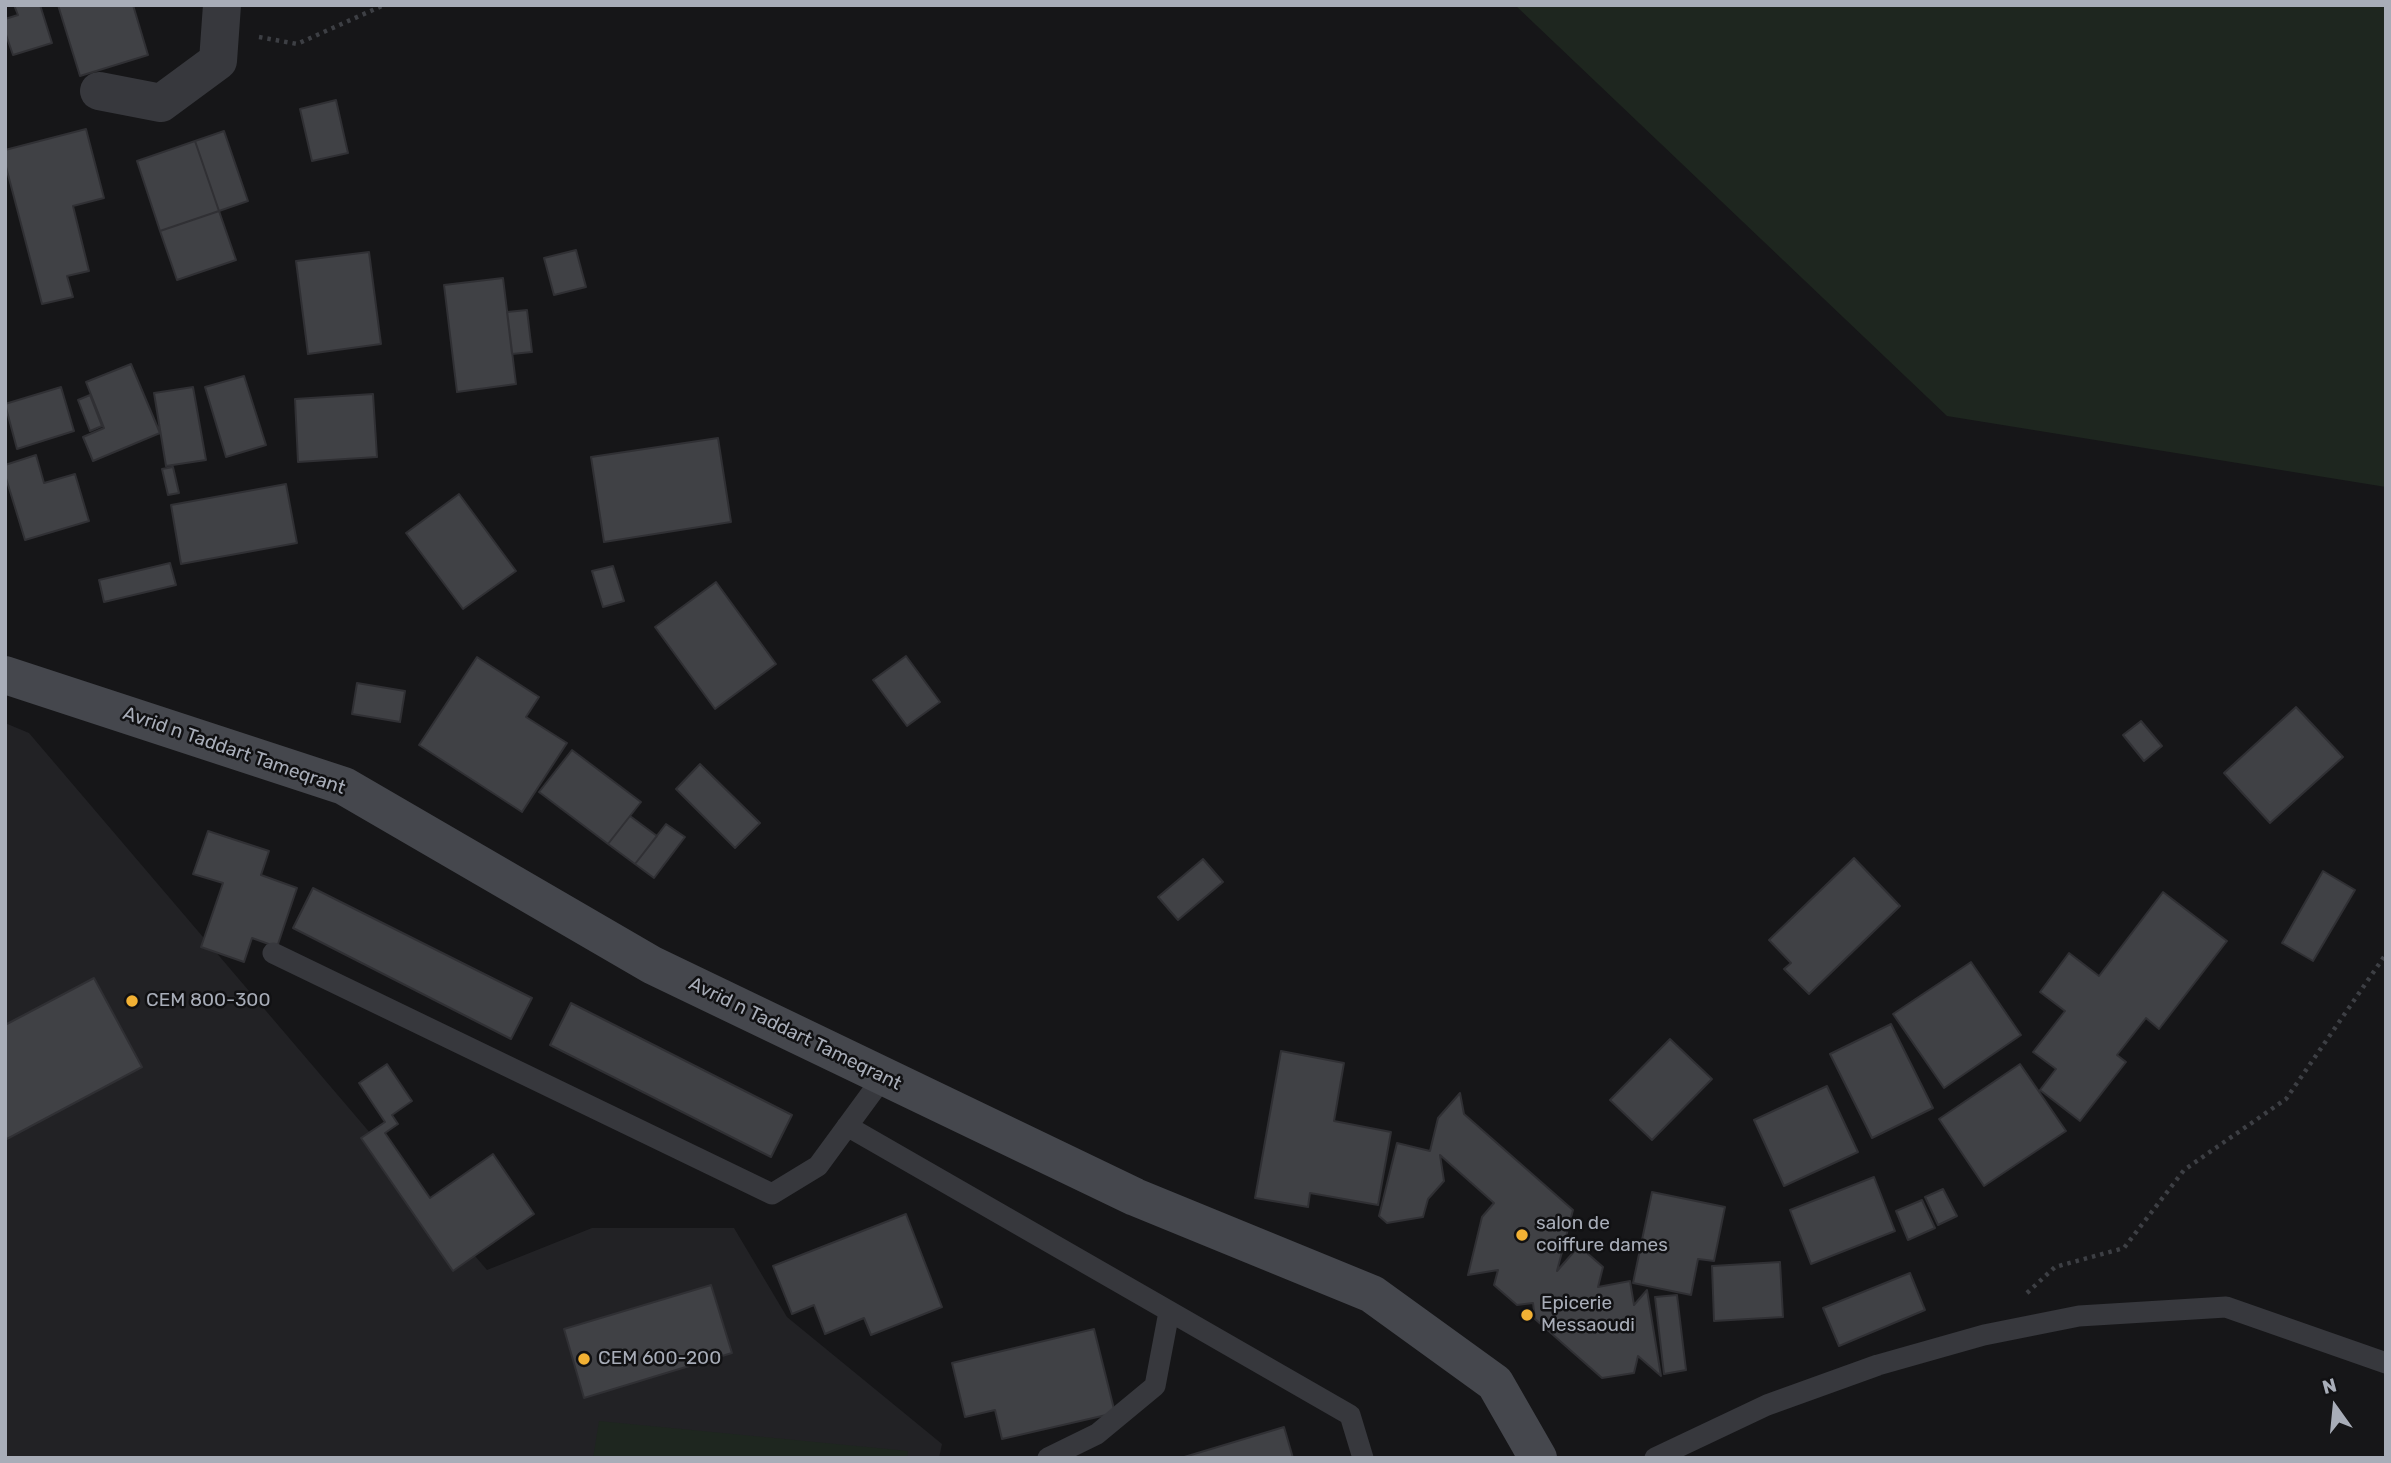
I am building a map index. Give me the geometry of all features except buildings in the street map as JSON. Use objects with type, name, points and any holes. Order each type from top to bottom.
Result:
[{"type":"main road","name":"Avrid n Taddart Tameqrant","points":[[5,675],[344,786],[653,965],[1135,1197],[1372,1294],[1495,1383],[1538,1458]]},
{"type":"street","points":[[99,91],[161,103],[218,61],[221,18]]},
{"type":"lane","points":[[273,953],[772,1194],[818,1166],[884,1076]]},
{"type":"lane","points":[[847,1126],[1350,1415],[1363,1458]]},
{"type":"lane","points":[[1655,1458],[1767,1405],[1878,1366],[1984,1335],[2079,1316],[2226,1307],[2386,1363]]},
{"type":"lane","points":[[1048,1458],[1097,1434],[1155,1386],[1169,1312]]},
{"type":"path","points":[[221,18],[297,44],[384,5]]},
{"type":"path","points":[[1984,1335],[2055,1267],[2124,1248],[2184,1170],[2286,1099],[2386,954]]},
{"type":"shaded area","points":[[1515,5],[2386,5],[2386,487],[1947,416]]},
{"type":"shaded area","name":"CEM 800-300","points":[[5,723],[29,733],[487,1270],[592,1228],[734,1228],[787,1317],[942,1444],[939,1458],[5,1458]]},
{"type":"shaded area","points":[[599,1421],[908,1451],[907,1458],[593,1458]]},
{"type":"place","name":"CEM 800-300","points":[[132,1001]]},
{"type":"place","name":"salon de coiffure dames","points":[[1522,1235]]},
{"type":"place","name":"Epicerie Messaoudi","points":[[1527,1315]]},
{"type":"place","name":"CEM 600-200","points":[[584,1359]]}]
